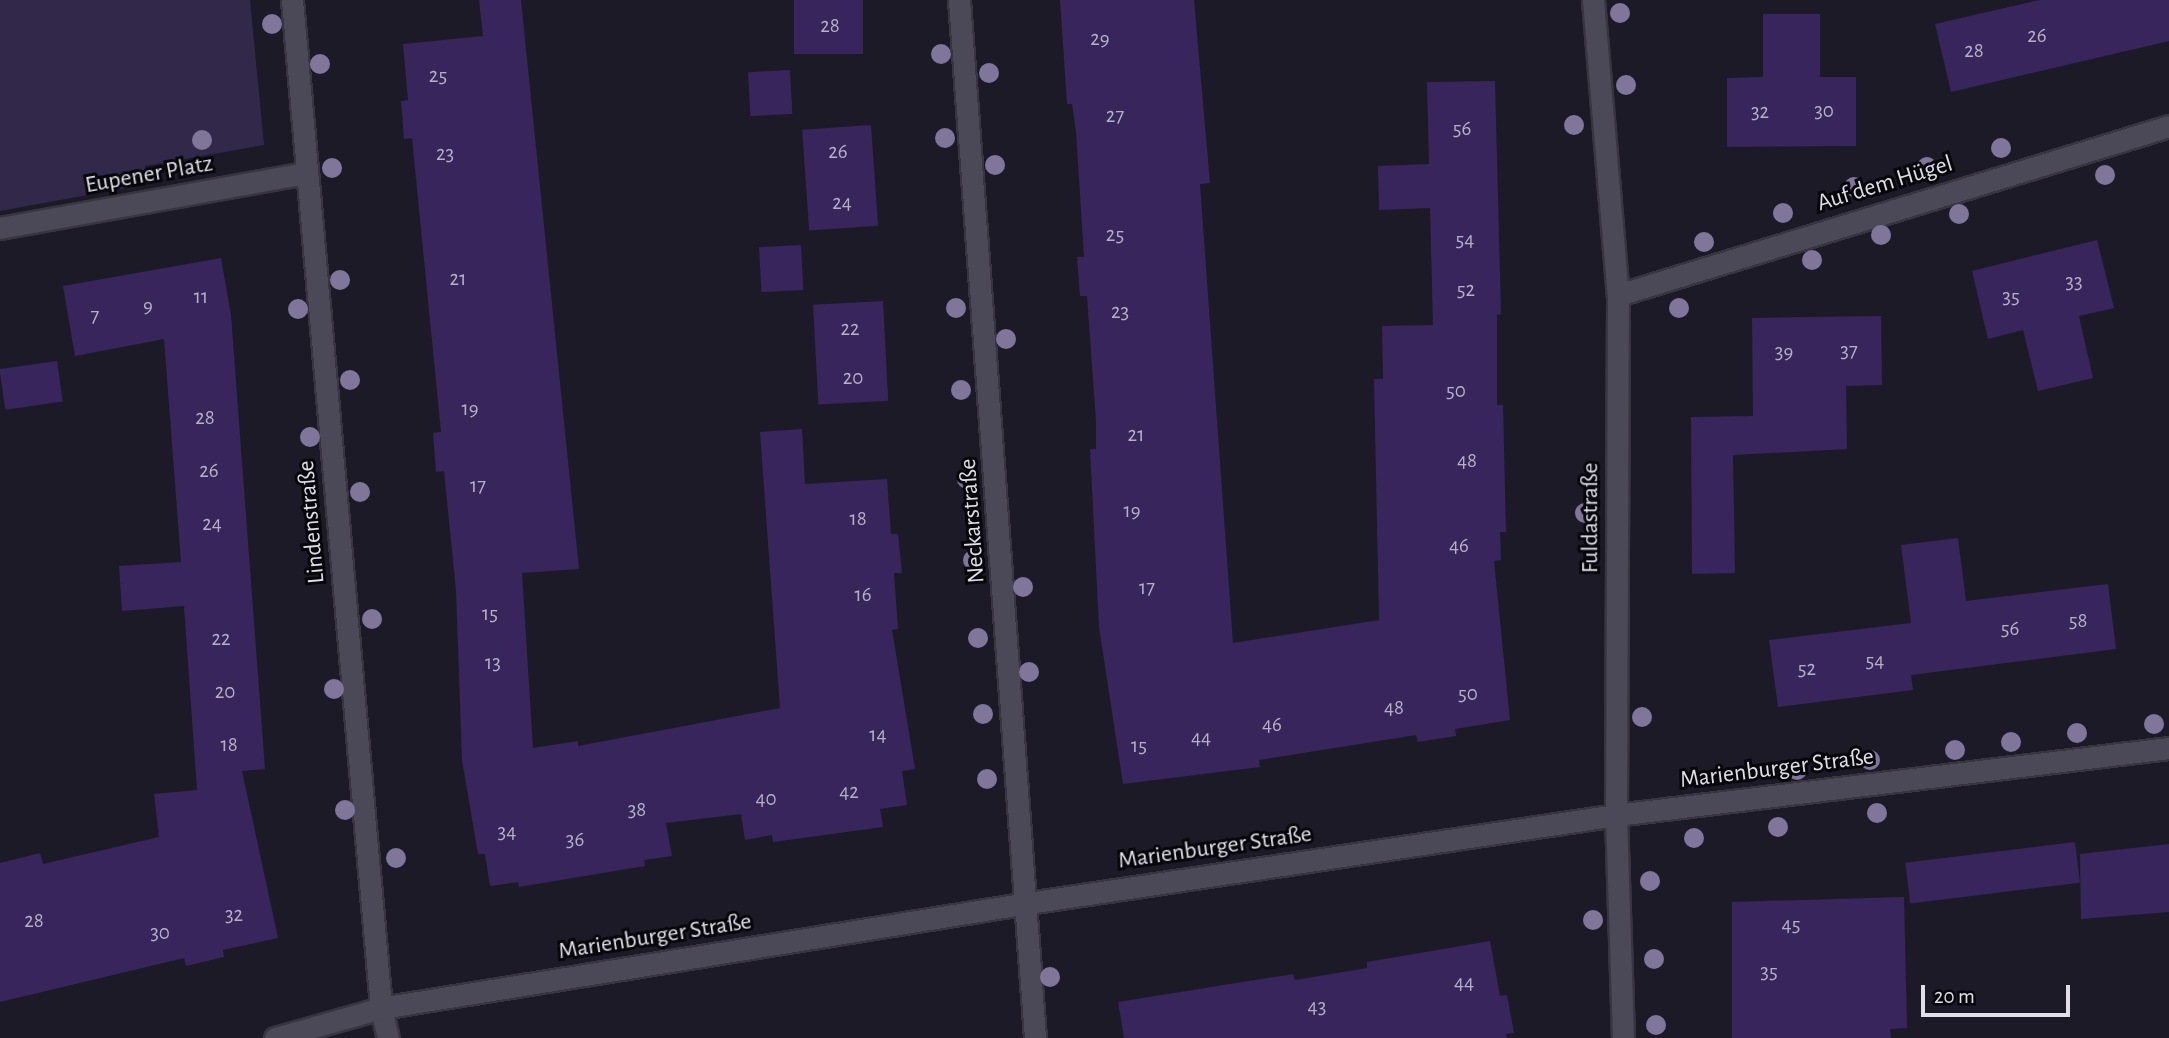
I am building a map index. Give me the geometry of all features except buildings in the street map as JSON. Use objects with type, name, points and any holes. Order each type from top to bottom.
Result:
[{"type":"street","name":"Lindenstraße","points":[[292,0],[382,1008],[388,1038]]},
{"type":"street","name":"Neckarstraße","points":[[959,0],[1028,903],[1035,1038]]},
{"type":"street","name":"Fuldastraße","points":[[1592,0],[1618,295],[1616,816],[1623,1038]]},
{"type":"street","name":"Auf dem Hügel","points":[[1618,295],[2169,126]]},
{"type":"street","name":"Eupener Platz","points":[[0,228],[307,173]]},
{"type":"street","name":"Marienburger Straße","points":[[275,1038],[382,1008],[1028,903],[1616,816],[2169,748]]},
{"type":"shaded area","points":[[0,0],[250,0],[264,145],[145,166],[148,184],[0,211]]}]
